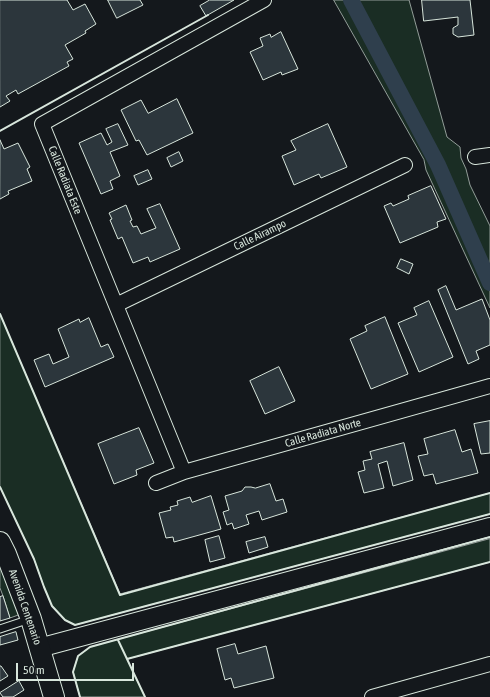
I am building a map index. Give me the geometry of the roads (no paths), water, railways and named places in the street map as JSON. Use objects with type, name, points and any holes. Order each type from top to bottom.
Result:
[{"type":"main road","name":"Avenida Centenario","points":[[0,542],[32,619],[54,697]]},
{"type":"street","name":"Calle Radiata Este","points":[[184,472],[42,124],[264,0]]},
{"type":"street","points":[[474,157],[490,155]]},
{"type":"street","name":"Calle Airampo","points":[[116,305],[405,165]]},
{"type":"street","name":"Calle Radiata Norte","points":[[156,483],[184,472],[490,386]]},
{"type":"street","points":[[39,648],[490,527]]},
{"type":"street","points":[[372,697],[490,664]]},
{"type":"lane","points":[[0,629],[32,619]]},
{"type":"waterway","points":[[351,0],[438,165],[490,283]]}]
